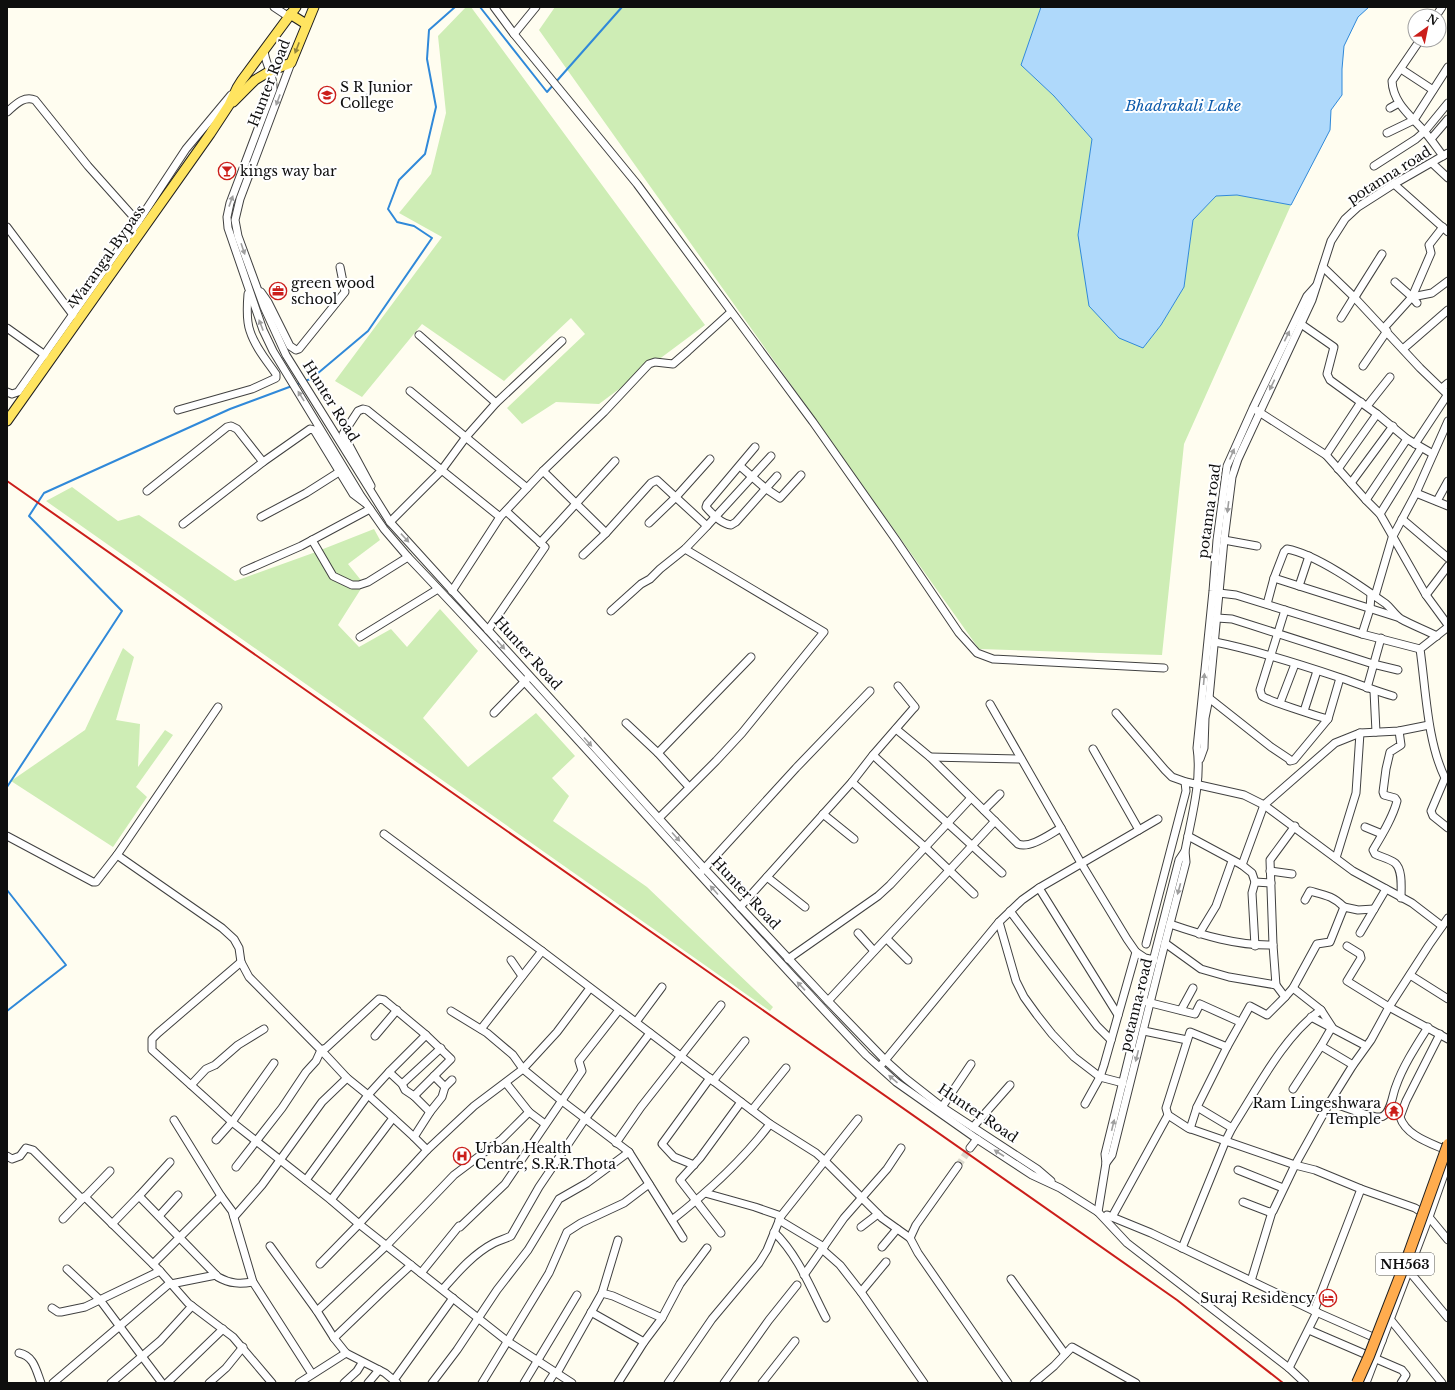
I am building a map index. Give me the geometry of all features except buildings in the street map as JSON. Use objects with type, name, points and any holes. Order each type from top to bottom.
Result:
[{"type":"highway","name":"NH563","points":[[1357,1383],[1409,1253],[1448,1144]]},
{"type":"main road","name":"Hunter Road","points":[[291,63],[314,7]]},
{"type":"main road","points":[[291,13],[306,24]]},
{"type":"main road","name":"Warangal Bypass","points":[[7,421],[210,134],[229,106],[237,88],[291,13]]},
{"type":"main road","name":"Warangal Bypass","points":[[229,106],[255,80],[270,71],[291,63]]},
{"type":"street","points":[[274,7],[291,13]]},
{"type":"street","points":[[514,34],[536,7]]},
{"type":"street","points":[[495,8],[514,34],[637,184],[822,434],[959,633],[977,653],[993,659],[1164,668]]},
{"type":"street","points":[[1415,48],[1392,81],[1393,88],[1399,103],[1446,155]]},
{"type":"street","name":"Hunter Road","points":[[264,50],[264,57],[270,71],[273,89],[230,203],[227,217],[232,244],[263,330],[278,360],[369,507],[384,528],[408,557],[701,871],[740,907],[884,1060],[942,1107],[1037,1169],[1060,1188],[1095,1211],[1127,1243],[1289,1368],[1305,1383]]},
{"type":"street","name":"Hunter Road","points":[[291,63],[235,213],[238,236],[257,288],[286,355],[390,522],[659,818],[701,871],[779,963],[879,1067],[910,1092],[977,1139],[1032,1175],[1060,1188]]},
{"type":"street","points":[[1387,133],[1414,120],[1448,67]]},
{"type":"street","points":[[1401,69],[1433,90]]},
{"type":"street","points":[[7,392],[12,394],[18,392],[138,222],[186,149],[237,88]]},
{"type":"street","points":[[7,112],[24,99],[28,98],[35,100],[88,166],[138,222]]},
{"type":"street","points":[[1390,108],[1399,103]]},
{"type":"street","points":[[1374,166],[1416,139],[1425,131],[1448,103]]},
{"type":"street","points":[[1431,139],[1448,120]]},
{"type":"street","name":"potanna road","points":[[1199,760],[1197,748],[1217,540],[1225,476],[1230,457],[1301,324],[1312,300],[1331,241],[1345,219],[1358,207],[1394,184],[1446,155]]},
{"type":"street","points":[[1432,163],[1448,178]]},
{"type":"street","points":[[1363,366],[1386,329],[1412,297],[1431,253],[1429,245],[1445,229],[1394,184]]},
{"type":"street","points":[[7,227],[73,315]]},
{"type":"street","points":[[1341,318],[1382,254]]},
{"type":"street","points":[[257,288],[268,302],[290,346],[296,350],[299,349],[344,292],[340,267]]},
{"type":"street","points":[[1323,267],[1355,297],[1403,349],[1448,394],[1380,514]]},
{"type":"street","points":[[1412,297],[1432,293],[1448,280]]},
{"type":"street","points":[[1395,282],[1417,303]]},
{"type":"street","name":"potanna road","points":[[1095,1211],[1106,1163],[1105,1154],[1119,1082],[1165,943],[1186,862],[1185,851],[1188,836],[1190,783],[1204,748],[1224,540],[1232,477],[1256,410],[1307,296],[1316,286]]},
{"type":"street","points":[[178,410],[252,389],[276,378],[276,374],[259,349],[250,330],[247,313],[248,290]]},
{"type":"street","points":[[1403,349],[1448,310]]},
{"type":"street","points":[[452,591],[500,517],[543,471],[604,412],[649,364],[655,362],[673,364],[731,312]]},
{"type":"street","points":[[1301,324],[1334,347],[1327,374],[1330,380],[1393,426],[1407,439],[1433,454]]},
{"type":"street","points":[[7,328],[45,355]]},
{"type":"street","points":[[419,335],[496,403]]},
{"type":"street","points":[[390,522],[441,471],[466,437],[496,403],[562,341]]},
{"type":"street","points":[[1326,455],[1364,404],[1390,377]]},
{"type":"street","points":[[1442,388],[1448,383]]},
{"type":"street","points":[[410,391],[527,488]]},
{"type":"street","points":[[374,498],[368,479],[343,434],[347,426],[361,409],[367,410],[500,517]]},
{"type":"street","points":[[1256,410],[1326,455],[1380,514],[1392,538],[1426,595],[1448,626],[1420,649]]},
{"type":"street","points":[[1338,469],[1377,414]]},
{"type":"street","points":[[1362,634],[1392,538],[1416,493],[1448,420]]},
{"type":"street","points":[[147,491],[227,427],[231,426],[237,429],[263,462]]},
{"type":"street","points":[[1352,483],[1393,426]]},
{"type":"street","points":[[183,524],[263,462],[310,429],[314,430],[353,494],[369,507],[312,540],[244,571]]},
{"type":"street","points":[[1366,500],[1407,439]]},
{"type":"street","points":[[755,447],[706,506],[707,508],[727,525],[731,525],[736,522],[777,476]]},
{"type":"street","points":[[611,611],[685,549],[771,456]]},
{"type":"street","points":[[649,523],[676,497],[710,460]]},
{"type":"street","points":[[540,543],[615,461]]},
{"type":"street","points":[[740,466],[765,488],[780,498],[802,475]]},
{"type":"street","points":[[543,471],[606,533]]},
{"type":"street","points":[[261,517],[339,472]]},
{"type":"street","points":[[583,555],[606,533],[654,480],[661,482],[707,526]]},
{"type":"street","points":[[1437,502],[1448,481]]},
{"type":"street","points":[[1416,493],[1448,506]]},
{"type":"street","points":[[488,630],[545,547],[506,511]]},
{"type":"street","points":[[1402,519],[1448,558]]},
{"type":"street","points":[[312,540],[333,576],[352,585],[359,585],[368,582],[408,557]]},
{"type":"street","points":[[1224,540],[1257,546]]},
{"type":"street","points":[[659,818],[742,733],[824,632],[685,549]]},
{"type":"street","points":[[1267,604],[1274,578],[1284,552],[1287,549],[1309,556],[1375,594],[1400,618]]},
{"type":"street","points":[[1299,586],[1309,556]]},
{"type":"street","points":[[1426,595],[1448,566]]},
{"type":"street","points":[[1274,578],[1400,618],[1437,636]]},
{"type":"street","points":[[360,637],[438,588]]},
{"type":"street","points":[[1220,593],[1236,595],[1362,634],[1420,649]]},
{"type":"street","points":[[1285,610],[1260,690],[1261,694],[1264,697],[1304,712],[1328,719]]},
{"type":"street","points":[[1217,618],[1232,619],[1373,664],[1398,670]]},
{"type":"street","points":[[1367,688],[1381,638]]},
{"type":"street","points":[[1215,642],[1270,656],[1393,696]]},
{"type":"street","points":[[1420,649],[1429,725],[1444,768],[1444,778],[1431,811],[1433,816],[1448,828]]},
{"type":"street","points":[[658,752],[751,657]]},
{"type":"street","points":[[1280,703],[1295,664]]},
{"type":"street","points":[[1304,712],[1317,671]]},
{"type":"street","points":[[494,713],[530,676]]},
{"type":"street","points":[[1209,698],[1290,761],[1294,760],[1328,719],[1340,678]]},
{"type":"street","points":[[740,907],[852,782],[873,755],[915,707],[898,686]]},
{"type":"street","points":[[701,871],[796,768],[870,691]]},
{"type":"street","points":[[1374,691],[1376,732]]},
{"type":"street","points":[[990,704],[1081,863],[1127,939],[1136,952],[1149,960]]},
{"type":"street","points":[[7,836],[93,882],[96,882],[117,855],[218,707]]},
{"type":"street","points":[[1116,713],[1164,770],[1172,776],[1190,783],[1244,795],[1264,805],[1295,826],[1353,871],[1412,903],[1442,926]]},
{"type":"street","points":[[626,723],[658,752],[689,787]]},
{"type":"street","points":[[1242,865],[1264,805],[1335,743],[1360,733],[1399,731],[1429,725]]},
{"type":"street","points":[[896,729],[930,757],[1018,844],[1022,846],[1029,845],[1061,828]]},
{"type":"street","points":[[1399,731],[1401,745],[1390,752],[1383,792],[1384,795],[1395,798],[1397,801],[1394,813],[1389,820],[1374,852],[1375,854],[1396,864],[1399,869],[1401,898]]},
{"type":"street","points":[[1336,858],[1356,793],[1360,733]]},
{"type":"street","points":[[1093,749],[1139,830]]},
{"type":"street","points":[[873,755],[1002,873]]},
{"type":"street","points":[[930,757],[1021,759]]},
{"type":"street","points":[[852,782],[925,847],[974,894]]},
{"type":"street","points":[[1146,944],[1186,791],[1190,783]]},
{"type":"street","points":[[984,810],[1000,794]]},
{"type":"street","points":[[788,959],[890,886],[971,798]]},
{"type":"street","points":[[823,814],[854,838]]},
{"type":"street","points":[[879,1067],[1010,910],[1039,888],[1158,819]]},
{"type":"street","points":[[828,1001],[995,821]]},
{"type":"street","points":[[1285,997],[1276,985],[1270,860],[1295,826]]},
{"type":"street","points":[[1365,828],[1382,834]]},
{"type":"street","points":[[384,834],[650,1032],[770,1124],[826,1161],[882,1218],[910,1238],[918,1253],[1008,1383]]},
{"type":"street","points":[[1188,836],[1232,861],[1242,865],[1252,873],[1255,882],[1252,893],[1255,946]]},
{"type":"street","name":"potanna road","points":[[1106,1163],[1112,1155],[1144,1031],[1149,960],[1180,860],[1185,851]]},
{"type":"street","points":[[117,855],[222,928],[234,939],[239,948],[241,962],[249,977],[347,1078],[368,1095],[427,1150]]},
{"type":"street","points":[[1199,934],[1216,906],[1232,861]]},
{"type":"street","points":[[1270,871],[1292,874]]},
{"type":"street","points":[[767,877],[805,907]]},
{"type":"street","points":[[1255,882],[1271,883]]},
{"type":"street","points":[[1039,888],[1118,1015]]},
{"type":"street","points":[[1360,933],[1386,889]]},
{"type":"street","points":[[1305,900],[1310,892],[1329,895],[1344,907],[1358,910],[1374,909]]},
{"type":"street","points":[[1190,1128],[1197,1108],[1240,1022],[1250,1006],[1267,1015],[1285,997],[1293,988],[1317,944],[1330,942],[1344,907]]},
{"type":"street","points":[[1010,910],[1097,1026],[1111,1040]]},
{"type":"street","points":[[1251,1281],[1272,1212],[1295,1165],[1353,1064],[1371,1040],[1389,1007],[1448,918]]},
{"type":"street","points":[[999,922],[1016,981],[1024,997],[1052,1034],[1074,1057],[1100,1077],[1119,1082]]},
{"type":"street","points":[[1170,924],[1199,934],[1255,946],[1273,945]]},
{"type":"street","points":[[858,933],[874,951]]},
{"type":"street","points":[[887,939],[908,960]]},
{"type":"street","points":[[1165,943],[1201,969],[1229,978],[1276,985]]},
{"type":"street","points":[[1347,946],[1360,954],[1361,958],[1347,981],[1389,1007],[1448,1039]]},
{"type":"street","points":[[481,1029],[542,951]]},
{"type":"street","points":[[1085,1104],[1100,1077],[1136,952]]},
{"type":"street","points":[[511,960],[522,976]]},
{"type":"street","points":[[241,962],[152,1039],[152,1050],[232,1122],[359,1224],[507,1341],[572,1383]]},
{"type":"street","points":[[1410,975],[1448,999]]},
{"type":"street","points":[[636,1022],[662,987]]},
{"type":"street","points":[[320,1264],[427,1150],[476,1104],[524,1069],[557,1032],[590,988]]},
{"type":"street","points":[[1181,1010],[1193,988]]},
{"type":"street","points":[[1293,988],[1321,1010],[1332,1027]]},
{"type":"street","points":[[236,1167],[282,1108],[306,1072],[316,1061],[321,1050],[326,1048],[379,999],[384,1000],[397,1010],[451,1059],[414,1096]]},
{"type":"street","points":[[1146,1002],[1195,1014],[1200,1004],[1240,1022]]},
{"type":"street","points":[[616,1143],[721,1005]]},
{"type":"street","points":[[375,1036],[397,1010]]},
{"type":"street","points":[[421,1273],[459,1226],[460,1227],[505,1184],[582,1071],[579,1061],[619,1010]]},
{"type":"street","points":[[1182,1248],[1232,1128],[1279,1053],[1311,1017],[1321,1010]]},
{"type":"street","points":[[451,1011],[481,1029],[513,1055],[524,1069],[562,1101],[629,1152],[683,1238]]},
{"type":"street","points":[[1311,1017],[1366,1046]]},
{"type":"street","points":[[1293,1089],[1322,1046],[1332,1027]]},
{"type":"street","points":[[1330,1102],[1376,1117],[1384,1116],[1388,1112],[1396,1085],[1412,1053],[1428,1027]]},
{"type":"street","points":[[191,1085],[206,1069],[215,1064],[238,1045],[264,1029]]},
{"type":"street","points":[[1144,1031],[1187,1040]]},
{"type":"street","points":[[443,1289],[461,1268],[494,1243],[508,1238],[539,1187],[585,1119],[650,1032]]},
{"type":"street","points":[[1228,1047],[1190,1032],[1166,1108],[1168,1115],[1190,1128],[1295,1165],[1315,1170],[1361,1189],[1415,1208],[1430,1217],[1448,1240]]},
{"type":"street","points":[[1440,1034],[1406,1101],[1400,1117],[1406,1128],[1418,1137],[1448,1151]]},
{"type":"street","points":[[306,1180],[368,1095],[426,1035]]},
{"type":"street","points":[[694,1165],[674,1157],[662,1144],[712,1080],[745,1042]]},
{"type":"street","points":[[1322,1046],[1353,1064]]},
{"type":"street","points":[[402,1084],[440,1048]]},
{"type":"street","points":[[216,1140],[232,1122],[274,1063]]},
{"type":"street","points":[[942,1107],[971,1064]]},
{"type":"street","points":[[752,1110],[786,1068]]},
{"type":"street","points":[[389,1072],[402,1084],[405,1090],[414,1096],[430,1112]]},
{"type":"street","points":[[434,1076],[445,1087]]},
{"type":"street","points":[[234,1217],[262,1185],[322,1102],[347,1078]]},
{"type":"street","points":[[414,1138],[430,1112],[442,1097],[445,1087],[452,1080]]},
{"type":"street","points":[[506,1083],[528,1112],[545,1124]]},
{"type":"street","points":[[973,1127],[1010,1085]]},
{"type":"street","points":[[721,1233],[680,1180],[706,1151],[741,1102]]},
{"type":"street","points":[[1197,1108],[1232,1128]]},
{"type":"street","points":[[318,1311],[387,1245],[454,1175],[500,1141],[528,1112]]},
{"type":"street","points":[[1112,1217],[1168,1115]]},
{"type":"street","points":[[331,1200],[392,1118]]},
{"type":"street","points":[[668,1383],[712,1319],[759,1262],[767,1250],[780,1218],[858,1119]]},
{"type":"street","points":[[174,1120],[221,1196],[232,1211],[253,1282],[312,1374]]},
{"type":"street","points":[[672,1220],[732,1169],[753,1147],[770,1124]]},
{"type":"street","points":[[970,1148],[977,1139]]},
{"type":"street","points":[[7,1156],[12,1159],[20,1156],[26,1148],[33,1150],[153,1264],[192,1306],[233,1337],[272,1383]]},
{"type":"street","points":[[804,1275],[844,1218],[887,1169],[901,1148]]},
{"type":"street","points":[[432,1383],[457,1350],[478,1317],[528,1250],[559,1199],[587,1183],[629,1152]]},
{"type":"street","points":[[112,1224],[170,1162]]},
{"type":"street","points":[[1366,1383],[1430,1217],[1448,1163]]},
{"type":"street","points":[[910,1238],[916,1225],[958,1166]]},
{"type":"street","points":[[1238,1170],[1283,1188]]},
{"type":"street","points":[[63,1219],[110,1171]]},
{"type":"street","points":[[482,1383],[547,1276],[567,1232],[581,1223],[624,1203],[649,1184]]},
{"type":"street","points":[[1289,1368],[1309,1330],[1361,1189]]},
{"type":"street","points":[[705,1193],[754,1207],[780,1218],[823,1249],[840,1265],[861,1292],[924,1383]]},
{"type":"street","points":[[159,1216],[178,1195]]},
{"type":"street","points":[[139,1196],[216,1275],[226,1281],[239,1284],[253,1282]]},
{"type":"street","points":[[153,1264],[221,1196]]},
{"type":"street","points":[[1243,1202],[1272,1212]]},
{"type":"street","points":[[1095,1211],[1182,1248],[1382,1341]]},
{"type":"street","points":[[861,1227],[878,1214]]},
{"type":"street","points":[[882,1247],[897,1229]]},
{"type":"street","points":[[773,1235],[784,1242],[804,1275],[826,1318]]},
{"type":"street","points":[[548,1383],[556,1373],[602,1293],[618,1240]]},
{"type":"street","points":[[270,1246],[318,1311],[334,1338],[346,1353],[379,1370],[396,1382],[453,1298]]},
{"type":"street","points":[[618,1383],[644,1342],[662,1318],[680,1284],[707,1248]]},
{"type":"street","points":[[861,1292],[886,1262]]},
{"type":"street","points":[[334,1338],[411,1265]]},
{"type":"street","points":[[68,1269],[100,1300],[162,1383]]},
{"type":"street","points":[[52,1308],[58,1312],[61,1312],[85,1306],[160,1271]]},
{"type":"street","points":[[1409,1271],[1448,1318]]},
{"type":"street","points":[[53,1383],[119,1325],[170,1283],[216,1275]]},
{"type":"street","points":[[1011,1279],[1065,1354]]},
{"type":"street","points":[[724,1383],[797,1284]]},
{"type":"street","points":[[602,1293],[613,1296],[662,1318]]},
{"type":"street","points":[[524,1383],[577,1295]]},
{"type":"street","points":[[111,1383],[165,1337],[177,1321],[192,1306]]},
{"type":"street","points":[[590,1312],[644,1342]]},
{"type":"street","points":[[1390,1319],[1442,1383]]},
{"type":"street","points":[[167,1383],[223,1329]]},
{"type":"street","points":[[1309,1330],[1402,1370],[1406,1375],[1402,1383]]},
{"type":"street","points":[[762,1383],[795,1341]]},
{"type":"street","points":[[209,1383],[226,1368],[243,1347]]},
{"type":"street","points":[[1034,1383],[1054,1366],[1072,1347],[1087,1357],[1136,1383]]},
{"type":"street","points":[[19,1353],[32,1359],[41,1383]]},
{"type":"street","points":[[299,1383],[346,1353]]},
{"type":"street","points":[[344,1383],[357,1371],[362,1362]]},
{"type":"street","points":[[368,1383],[379,1370]]},
{"type":"green space","points":[[466,7],[471,7],[705,325],[599,404],[556,402],[522,424],[507,408],[585,334],[571,318],[504,381],[422,324],[362,397],[335,381],[442,237],[399,213],[431,174],[446,113],[438,36]]},
{"type":"green space","points":[[555,7],[1041,7],[1021,65],[1054,96],[1092,139],[1078,235],[1143,348],[1161,325],[1184,287],[1193,220],[1216,196],[1237,195],[1291,205],[1184,444],[1162,655],[979,649],[539,30]]},
{"type":"green space","points":[[72,487],[118,521],[139,515],[235,581],[374,529],[380,540],[348,564],[364,584],[338,625],[359,647],[391,629],[407,647],[440,609],[478,651],[423,718],[468,767],[536,713],[575,756],[552,778],[569,796],[553,821],[647,887],[773,1007],[770,1011],[46,501]]},
{"type":"green space","points":[[123,648],[134,657],[116,720],[140,724],[138,767],[165,730],[173,735],[136,787],[147,797],[113,847],[11,781],[85,730]]},
{"type":"water","name":"Bhadrakali Lake","points":[[1041,7],[1369,7],[1358,17],[1344,46],[1342,95],[1331,110],[1330,130],[1291,205],[1237,195],[1216,196],[1193,220],[1184,287],[1161,325],[1143,348],[1119,338],[1089,306],[1078,235],[1092,139],[1054,96],[1021,65]]},
{"type":"waterway","points":[[304,381],[311,379],[368,331],[432,238],[414,226],[397,222],[388,209],[399,180],[425,154],[436,107],[427,59],[429,30],[455,7]]},
{"type":"waterway","points":[[480,7],[547,92],[622,7]]},
{"type":"waterway","points":[[7,787],[122,611],[29,516],[44,493],[230,409],[300,383]]},
{"type":"waterway","points":[[7,890],[66,965],[7,1011]]},
{"type":"tunnel","points":[[958,1166],[970,1148]]},
{"type":"railway","points":[[7,481],[1177,1300],[1283,1383]]},
{"type":"place","name":"S R Junior College","points":[[327,95]]},
{"type":"place","name":"kings way bar","points":[[227,171]]},
{"type":"place","name":"green wood school","points":[[278,291]]},
{"type":"place","name":"Ram Lingeshwara Temple","points":[[1394,1111]]},
{"type":"place","name":"Urban Health Centre, S.R.R.Thota","points":[[462,1156]]},
{"type":"place","name":"Suraj Residency","points":[[1328,1298]]}]
